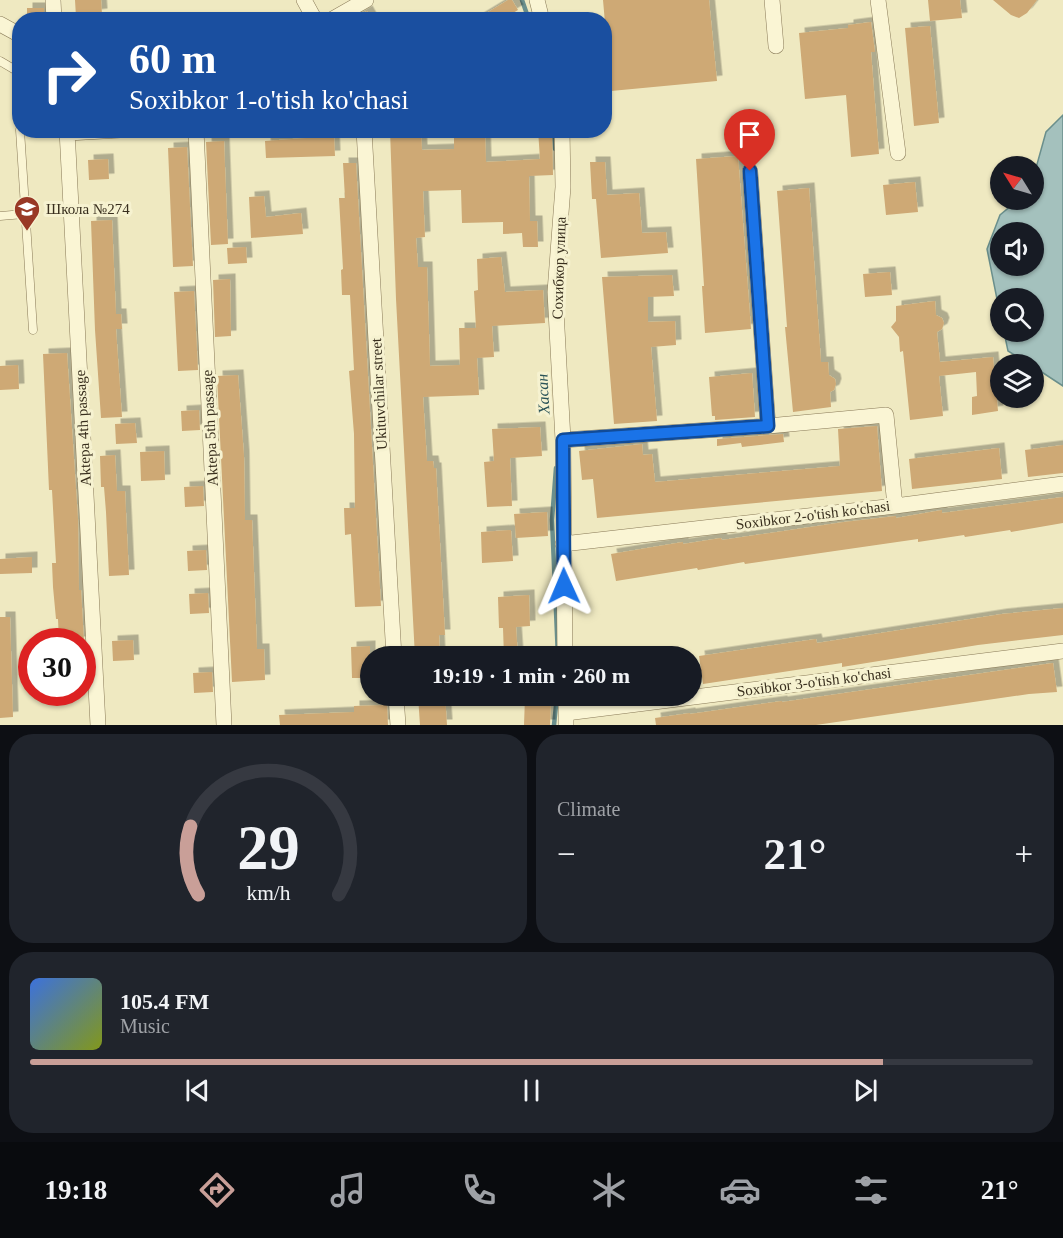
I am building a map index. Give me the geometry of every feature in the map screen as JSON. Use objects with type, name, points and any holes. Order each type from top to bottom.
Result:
[{"type":"street","points":[[345,12],[366,0]]},
{"type":"street","points":[[772,0],[776,46]]},
{"type":"street","points":[[878,0],[897,153]]},
{"type":"street","name":"Aktepa 4th passage","points":[[68,138],[99,725]]},
{"type":"street","name":"Aktepa 5th passage","points":[[196,138],[224,725]]},
{"type":"street","name":"Ukituvchilar street","points":[[364,138],[393,646]]},
{"type":"street","name":"Сохибкор улица","points":[[562,138],[563,187],[555,292],[563,440],[565,646]]},
{"type":"street","points":[[750,171],[768,426]]},
{"type":"street","points":[[563,440],[768,426],[886,415],[895,506]]},
{"type":"street","name":"Soxibkor 2-o'tish ko'chasi","points":[[563,544],[895,506],[1063,484]]},
{"type":"street","name":"Soxibkor 3-o'tish ko'chasi","points":[[566,719],[1063,651]]},
{"type":"street","points":[[397,706],[398,725]]},
{"type":"lane","points":[[20,138],[33,330]]},
{"type":"lane","points":[[0,216],[24,214]]},
{"type":"water","points":[[1063,115],[1063,386],[1044,374],[1044,354],[1013,354],[1008,351],[1006,342],[1044,342],[1044,288],[995,288],[992,276],[1044,276],[1044,222],[997,222],[1000,215],[1006,210],[1044,210],[1044,156],[1039,156],[1046,132]]},
{"type":"water","points":[[990,241],[990,264],[987,249]]},
{"type":"building","points":[[75,0],[101,0],[102,12],[76,12]]},
{"type":"building","points":[[508,0],[512,0],[518,10],[515,12],[488,12]]},
{"type":"building","points":[[603,0],[709,0],[717,81],[612,91],[612,12],[604,12]]},
{"type":"building","points":[[928,0],[960,0],[962,18],[930,21]]},
{"type":"building","points":[[993,0],[1037,0],[1027,13],[1019,18],[1011,15]]},
{"type":"building","points":[[27,8],[44,8],[44,12],[27,12]]},
{"type":"building","points":[[871,22],[875,52],[871,52],[879,154],[851,157],[846,95],[805,99],[799,33],[848,28],[848,25]]},
{"type":"building","points":[[930,26],[939,123],[914,126],[905,28]]},
{"type":"building","points":[[334,138],[335,156],[266,158],[265,141]]},
{"type":"building","points":[[390,138],[421,138],[422,150],[454,149],[454,138],[485,138],[486,162],[540,159],[539,138],[552,138],[553,175],[529,176],[530,221],[537,221],[538,247],[523,247],[522,233],[503,234],[503,222],[462,223],[461,190],[423,191],[425,237],[416,238],[418,267],[427,267],[430,366],[460,365],[459,328],[476,328],[474,291],[478,290],[477,259],[501,257],[505,292],[543,290],[545,323],[492,326],[494,357],[477,358],[479,395],[423,397],[427,461],[433,461],[434,468],[436,468],[445,635],[439,635],[440,646],[414,646],[396,299]]},
{"type":"building","points":[[224,141],[228,244],[211,245],[206,142]]},
{"type":"building","points":[[187,147],[193,266],[173,267],[168,148]]},
{"type":"building","points":[[738,156],[751,329],[705,333],[696,159]]},
{"type":"building","points":[[108,159],[109,179],[89,180],[88,160]]},
{"type":"building","points":[[590,162],[605,162],[607,195],[639,193],[642,233],[666,232],[668,253],[601,258],[596,199],[592,199]]},
{"type":"building","points":[[343,163],[356,163],[381,606],[355,607],[351,534],[345,535],[344,508],[355,508],[354,434],[349,371],[354,370],[350,295],[342,295],[341,270],[343,269],[339,198],[345,198]]},
{"type":"building","points":[[915,182],[918,212],[886,215],[883,185]]},
{"type":"building","points":[[809,188],[821,362],[828,362],[829,375],[835,379],[836,384],[834,390],[830,392],[831,407],[793,412],[785,327],[787,327],[777,191]]},
{"type":"building","points":[[264,196],[266,217],[301,213],[303,234],[251,238],[249,197]]},
{"type":"building","points":[[112,220],[116,314],[121,314],[122,329],[116,329],[122,417],[101,418],[91,221]]},
{"type":"building","points":[[246,247],[247,263],[228,264],[227,248]]},
{"type":"building","points":[[890,272],[892,295],[865,297],[863,274]]},
{"type":"building","points":[[672,275],[674,296],[648,297],[648,322],[675,321],[676,345],[651,347],[657,421],[614,424],[602,277]]},
{"type":"building","points":[[230,279],[231,336],[215,337],[213,280]]},
{"type":"building","points":[[194,291],[198,370],[178,371],[174,292]]},
{"type":"building","points":[[935,301],[936,315],[942,318],[944,323],[942,329],[937,332],[940,362],[990,357],[990,408],[998,408],[998,411],[972,415],[972,397],[977,396],[976,372],[939,376],[943,416],[910,420],[903,351],[900,352],[899,337],[891,327],[896,321],[896,306]]},
{"type":"building","points":[[67,353],[78,519],[79,590],[81,590],[83,628],[58,628],[58,619],[56,619],[52,563],[56,563],[52,490],[49,490],[43,354]]},
{"type":"building","points":[[18,365],[19,389],[0,390],[0,366]]},
{"type":"building","points":[[752,373],[755,417],[715,420],[715,416],[712,416],[709,377]]},
{"type":"building","points":[[238,375],[244,456],[245,520],[252,520],[257,649],[264,649],[265,680],[232,682],[217,376]]},
{"type":"building","points":[[199,410],[200,430],[182,431],[181,411]]},
{"type":"building","points":[[135,423],[137,443],[116,444],[115,424]]},
{"type":"building","points":[[877,426],[882,491],[597,518],[593,479],[582,480],[579,451],[642,444],[643,455],[652,454],[655,482],[840,466],[838,429]]},
{"type":"building","points":[[540,427],[542,456],[510,458],[512,506],[487,507],[484,462],[494,461],[492,429]]},
{"type":"building","points":[[783,434],[784,442],[742,447],[741,443],[717,446],[717,439]]},
{"type":"building","points":[[1063,445],[1063,473],[1028,477],[1025,450]]},
{"type":"building","points":[[999,448],[1002,479],[912,489],[909,459]]},
{"type":"building","points":[[164,451],[165,480],[141,481],[140,452]]},
{"type":"building","points":[[115,455],[117,491],[125,491],[129,575],[109,576],[100,456]]},
{"type":"building","points":[[203,486],[204,506],[185,507],[184,487]]},
{"type":"building","points":[[1063,497],[1063,523],[1011,532],[1010,530],[918,542],[918,539],[616,581],[611,554],[683,542],[683,544],[721,538],[722,540],[844,522],[896,516],[896,518],[942,510],[942,513]]},
{"type":"building","points":[[547,512],[548,536],[516,538],[514,514]]},
{"type":"building","points":[[511,530],[513,561],[482,563],[481,532]]},
{"type":"building","points":[[206,550],[207,570],[188,571],[187,551]]},
{"type":"building","points":[[32,557],[32,573],[0,574],[0,559]]},
{"type":"building","points":[[208,593],[209,613],[190,614],[189,594]]},
{"type":"building","points":[[529,595],[530,626],[516,627],[517,646],[504,646],[503,628],[499,628],[498,597]]},
{"type":"building","points":[[1063,608],[1063,635],[978,645],[842,667],[842,663],[703,684],[702,656],[816,639],[817,643],[1002,614]]},
{"type":"building","points":[[0,617],[10,617],[13,717],[0,718]]},
{"type":"building","points":[[133,640],[134,660],[113,661],[112,641]]},
{"type":"building","points":[[351,647],[360,647],[360,678],[352,678]]},
{"type":"building","points":[[1053,663],[1057,692],[1029,694],[816,725],[656,725],[655,718]]},
{"type":"building","points":[[212,672],[213,692],[194,693],[193,673]]},
{"type":"building","points":[[354,706],[387,706],[388,725],[280,725],[279,715],[354,712]]},
{"type":"building","points":[[419,706],[446,706],[447,725],[420,725]]},
{"type":"building","points":[[525,706],[551,706],[550,725],[524,725]]},
{"type":"waterway","name":"Хасан","points":[[522,0],[526,12]]},
{"type":"waterway","name":"Хасан","points":[[554,138],[555,149]]},
{"type":"waterway","name":"Хасан","points":[[556,468],[552,520],[558,646]]},
{"type":"waterway","name":"Хасан","points":[[554,725],[556,706]]},
{"type":"place","name":"Школа №274","points":[[27,232]]},
{"type":"route","points":[[564,586],[563,440],[768,426],[750,171]]}]
